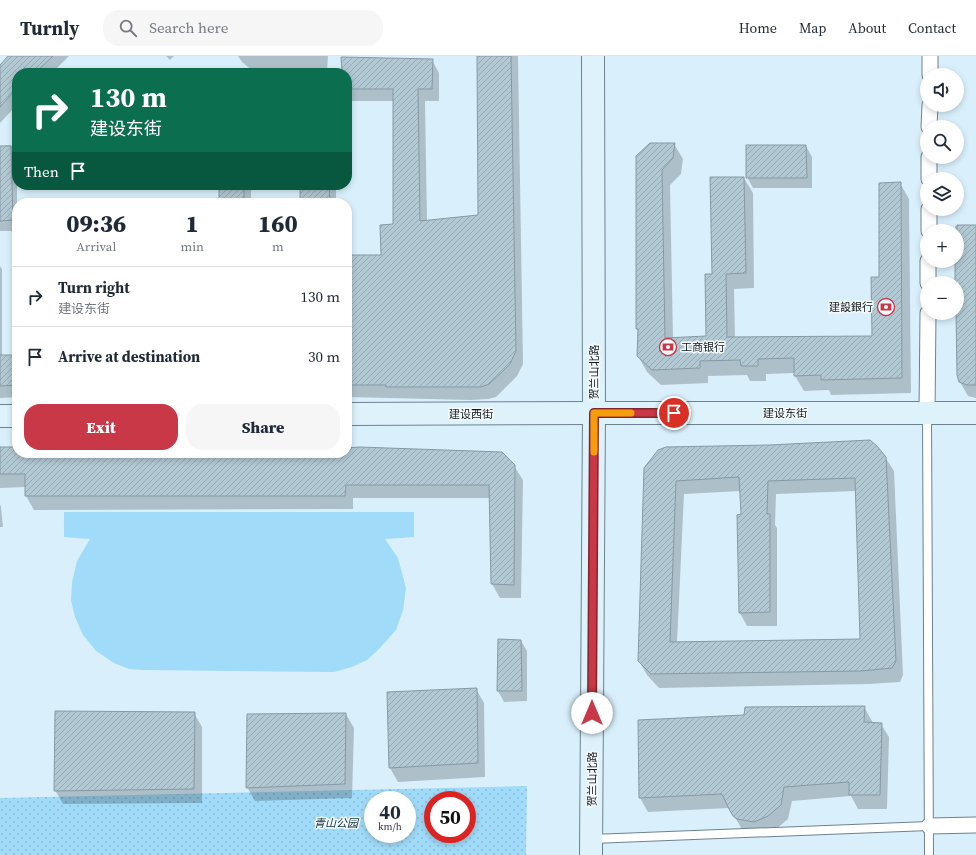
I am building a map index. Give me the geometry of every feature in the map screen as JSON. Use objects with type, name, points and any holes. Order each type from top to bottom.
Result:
[{"type":"main road","name":"贺兰山北路","points":[[591,847],[594,413],[593,56]]},
{"type":"main road","name":"建设东街","points":[[594,413],[976,413]]},
{"type":"main road","name":"建设西街","points":[[352,414],[594,413]]},
{"type":"main road","points":[[0,416],[12,416]]},
{"type":"street","points":[[930,56],[930,68]]},
{"type":"street","points":[[927,413],[928,320]]},
{"type":"street","points":[[929,826],[976,825]]},
{"type":"lane","points":[[927,413],[929,855]]},
{"type":"lane","points":[[591,847],[929,826]]},
{"type":"green space","points":[[64,512],[414,512],[414,537],[385,539],[398,558],[406,588],[403,610],[396,630],[367,660],[352,667],[334,672],[129,669],[114,663],[96,651],[83,635],[75,617],[71,600],[72,582],[77,561],[90,539],[64,537]]},
{"type":"green space","name":"青山公园","points":[[527,786],[526,855],[0,855],[0,798]]},
{"type":"building","points":[[8,56],[53,56],[40,68],[12,68],[12,94],[0,107],[0,65]]},
{"type":"building","points":[[477,56],[511,56],[516,351],[510,364],[489,384],[481,387],[386,387],[386,385],[352,385],[352,255],[381,255],[380,225],[393,224],[393,89],[352,89],[352,68],[342,68],[341,57],[433,59],[432,89],[418,89],[420,221],[478,215]]},
{"type":"building","points":[[650,143],[675,143],[673,158],[662,170],[665,338],[706,336],[705,274],[712,274],[710,177],[744,177],[746,273],[726,274],[727,337],[872,336],[871,277],[879,277],[879,183],[901,182],[902,378],[821,380],[821,375],[794,376],[794,358],[758,359],[758,366],[741,366],[740,360],[700,361],[700,368],[652,370],[637,356],[638,329],[636,329],[636,156]]},
{"type":"building","points":[[746,145],[806,145],[807,178],[746,178]]},
{"type":"building","points":[[0,146],[11,146],[12,220],[0,221]]},
{"type":"building","points":[[219,190],[244,190],[244,198],[219,198]]},
{"type":"building","points":[[300,190],[329,190],[330,198],[300,198]]},
{"type":"building","points":[[964,225],[976,225],[976,385],[967,385],[959,382],[957,375],[956,320],[964,320],[964,276],[955,276],[955,268],[964,268]]},
{"type":"building","points":[[0,355],[12,355],[12,385],[0,386]]},
{"type":"building","points":[[870,440],[886,457],[896,661],[892,668],[861,671],[651,674],[638,661],[644,468],[658,450],[666,447],[769,445]],"holes":[[[739,477],[741,514],[737,515],[739,613],[770,612],[770,514],[767,514],[768,481],[855,478],[860,639],[670,642],[676,481]]]},
{"type":"building","points":[[0,447],[12,447],[12,458],[352,458],[352,448],[359,447],[502,452],[515,465],[514,585],[491,584],[489,485],[346,485],[345,496],[25,496],[25,474],[0,474]]},
{"type":"building","points":[[498,639],[521,640],[522,691],[497,691]]},
{"type":"building","points":[[477,688],[478,763],[389,768],[387,692]]},
{"type":"building","points":[[865,706],[864,722],[882,723],[880,795],[849,795],[849,782],[784,787],[781,805],[768,816],[754,822],[737,819],[733,816],[722,794],[639,798],[638,720],[744,715],[745,707]]},
{"type":"building","points":[[55,711],[195,712],[194,789],[54,791]]},
{"type":"building","points":[[346,713],[345,784],[246,788],[247,714]]},
{"type":"slow traffic","points":[[594,452],[594,413],[631,413]]},
{"type":"place","name":"建設銀行","points":[[886,307]]},
{"type":"place","name":"工商银行","points":[[668,347]]},
{"type":"route","points":[[592,713],[594,413],[674,413]]}]
